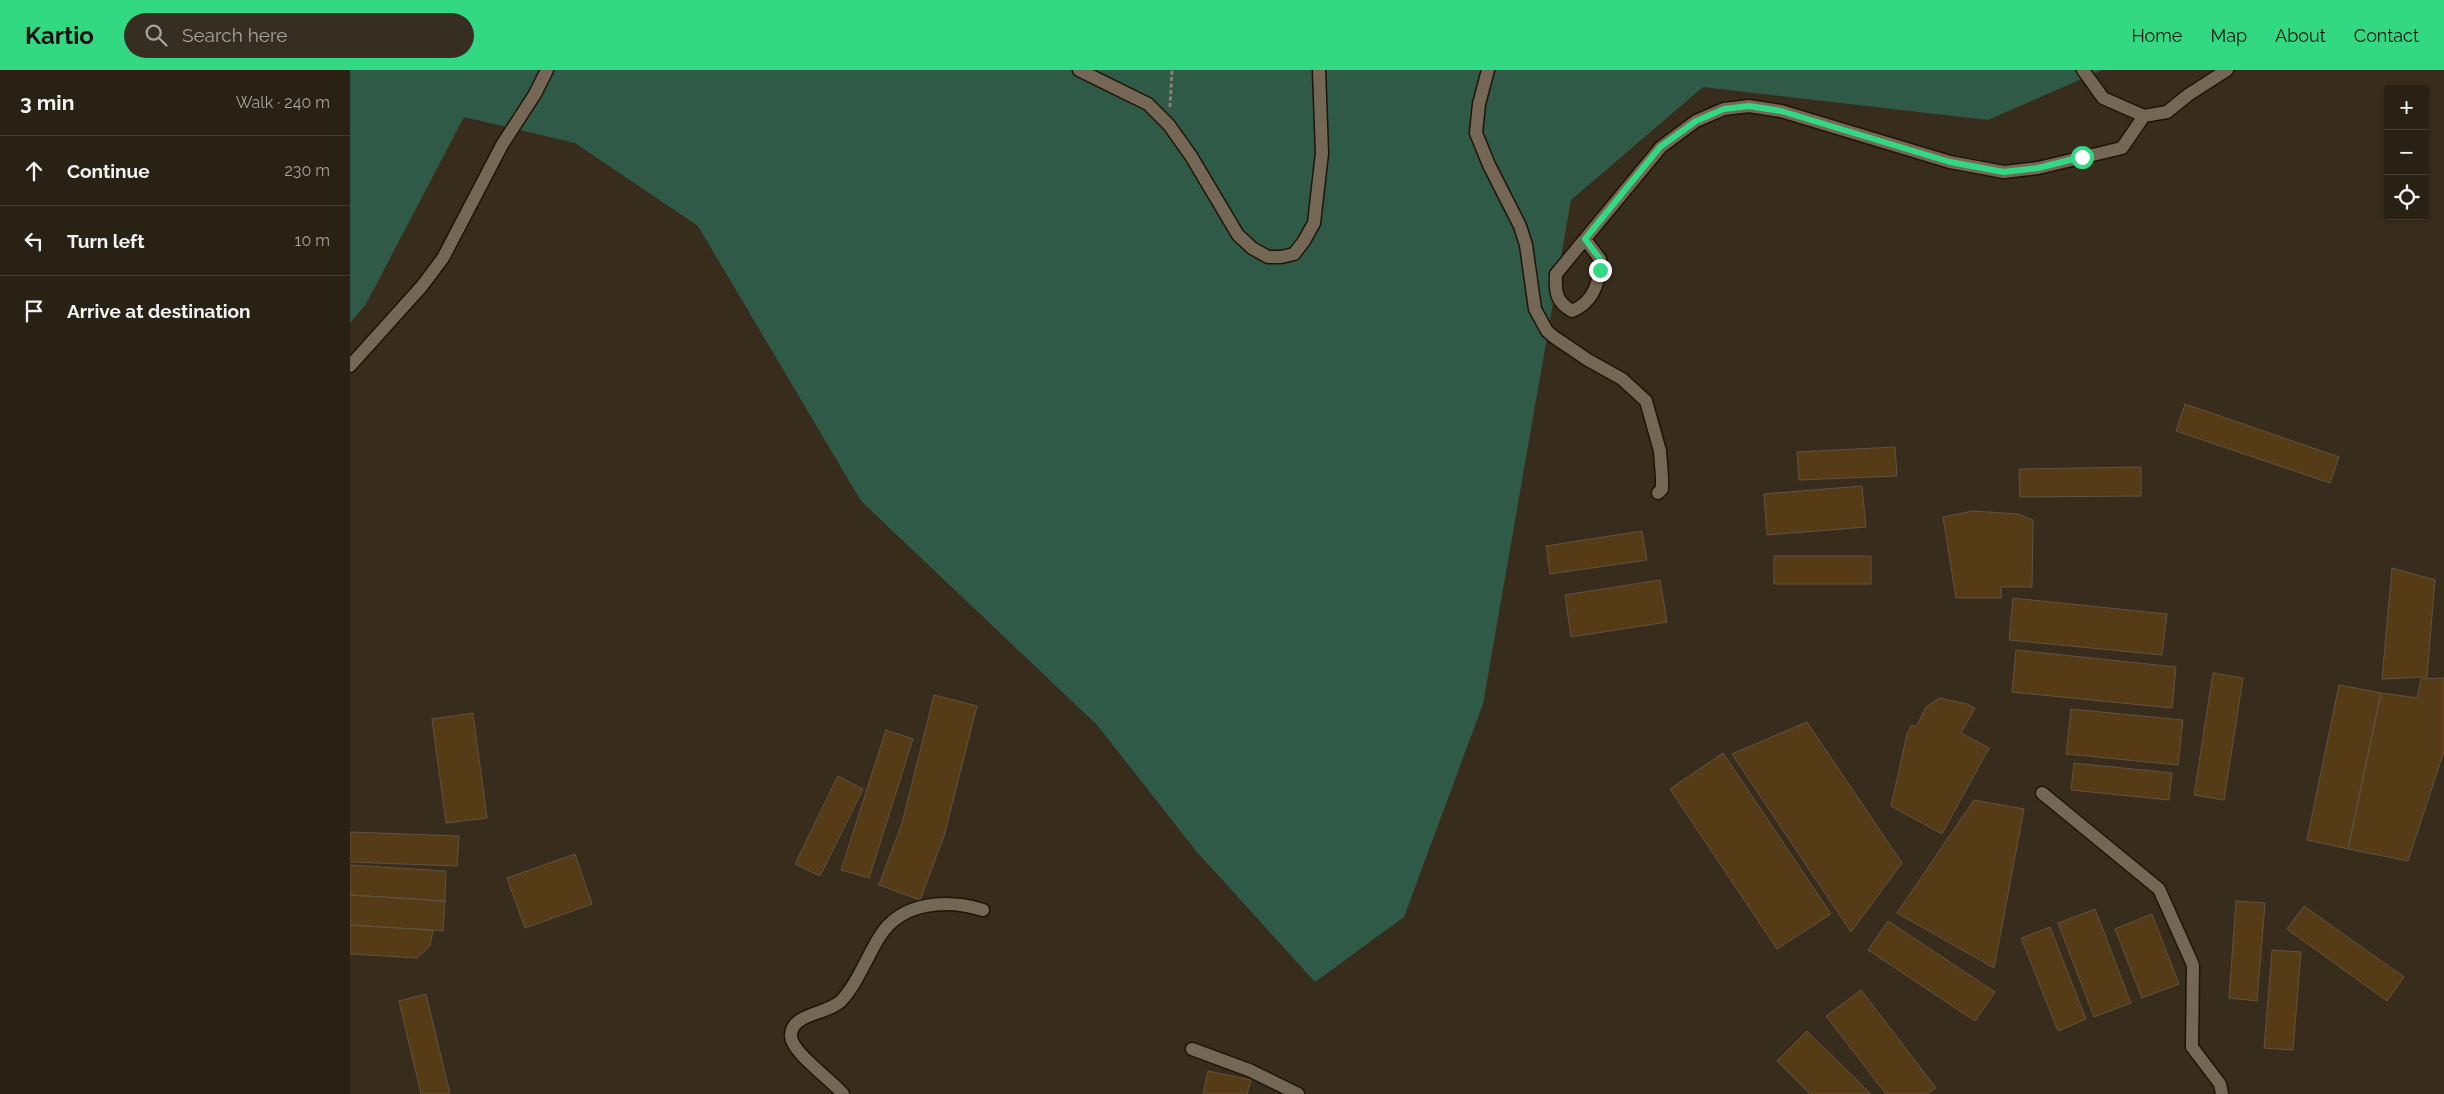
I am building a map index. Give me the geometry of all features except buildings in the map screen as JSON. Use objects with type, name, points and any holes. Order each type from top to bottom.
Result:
[{"type":"street","points":[[350,366],[422,286],[443,258],[502,145],[535,94],[547,70]]},
{"type":"street","points":[[1079,70],[1148,104],[1169,125],[1191,156],[1238,235],[1252,248],[1268,256],[1281,257],[1294,254],[1314,223],[1322,153],[1319,70]]},
{"type":"street","points":[[1488,70],[1479,104],[1476,133],[1489,165],[1520,226],[1526,245],[1537,314],[1547,331],[1554,337],[1588,360],[1622,379],[1646,401],[1660,451],[1662,489],[1658,493]]},
{"type":"street","points":[[2083,70],[2103,98],[2144,116],[2167,112],[2188,95],[2227,70]]},
{"type":"street","points":[[1585,239],[1600,259],[1597,286],[1585,306],[1572,311],[1562,306],[1555,293],[1556,274],[1660,147],[1696,121],[1724,109],[1749,106],[1781,111],[1950,162],[2004,172],[2038,168],[2122,148],[2144,116]]},
{"type":"street","points":[[2042,793],[2158,888],[2193,965],[2192,1047],[2220,1084],[2222,1094]]},
{"type":"street","points":[[843,1094],[796,1049],[791,1039],[795,1023],[804,1017],[826,1011],[842,999],[881,934],[912,910],[936,904],[961,904],[983,910]]},
{"type":"street","points":[[1192,1049],[1250,1070],[1298,1094]]},
{"type":"path","points":[[1169,125],[1172,70]]},
{"type":"green space","points":[[350,70],[2102,70],[1988,120],[1703,87],[1571,200],[1483,704],[1404,917],[1315,982],[1197,852],[1097,725],[861,501],[698,226],[575,143],[464,117],[366,304],[350,323]]},
{"type":"route","points":[[1600,270],[1600,259],[1585,239],[1660,147],[1696,121],[1724,109],[1749,106],[1781,111],[1950,162],[2004,172],[2038,168],[2082,157]]}]
